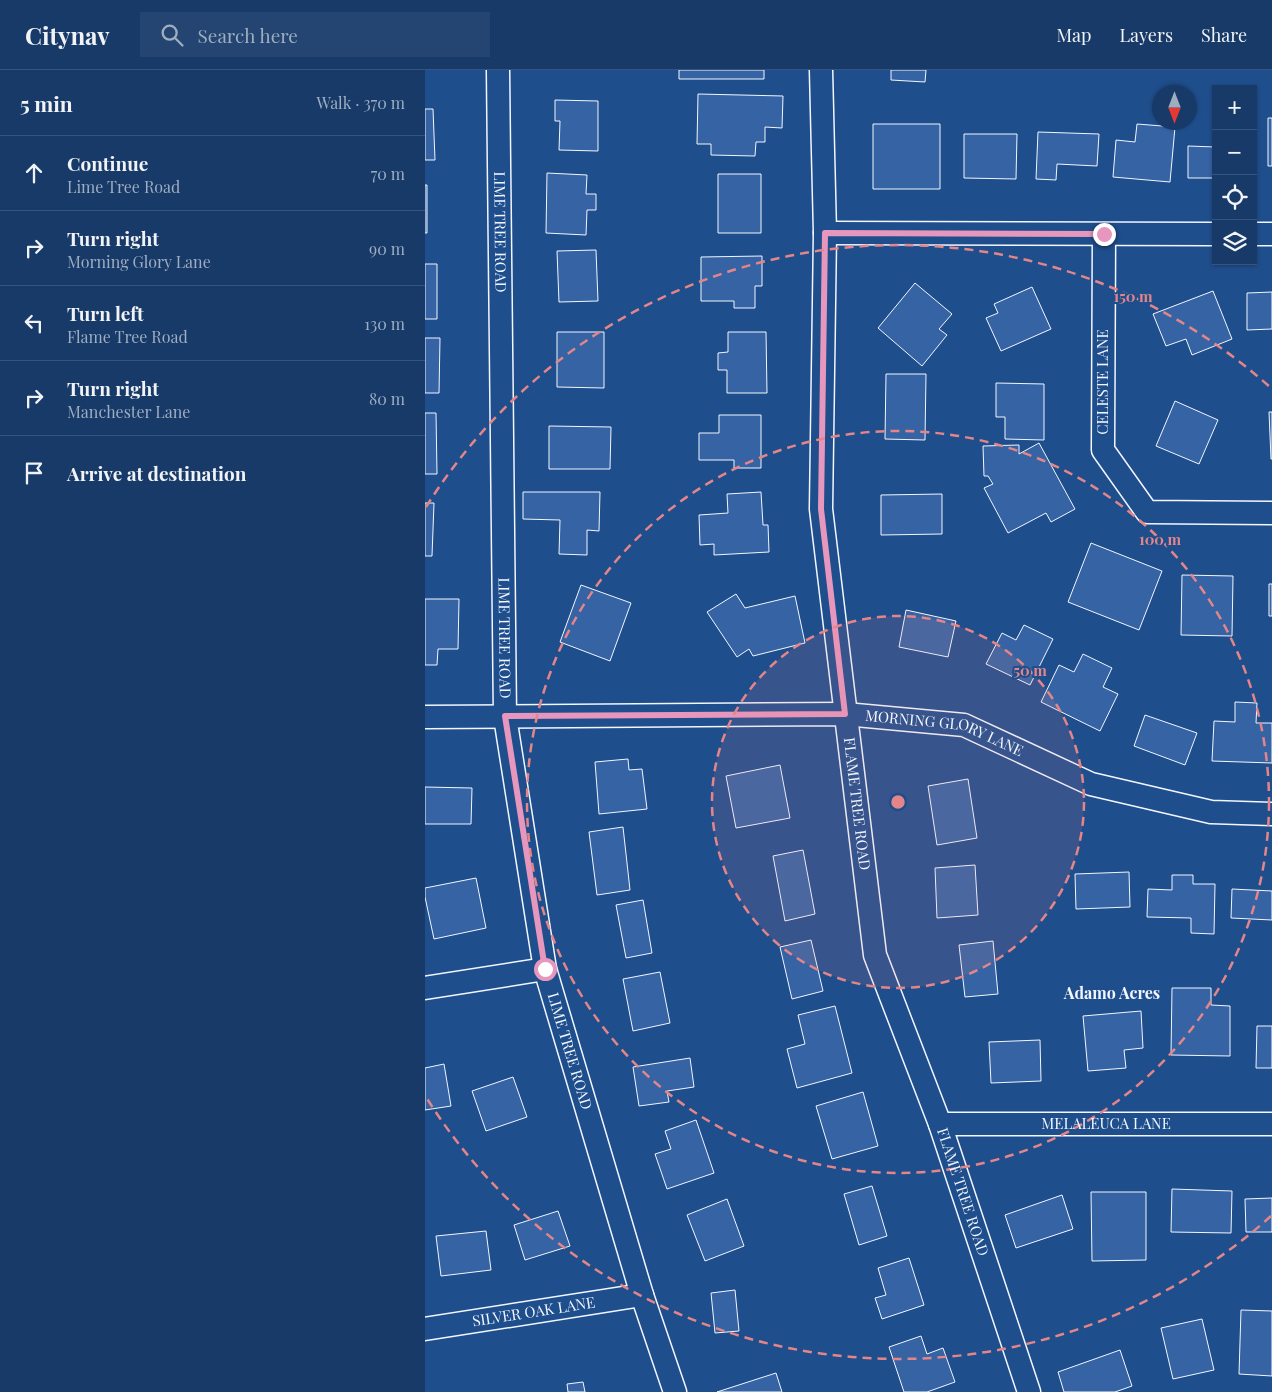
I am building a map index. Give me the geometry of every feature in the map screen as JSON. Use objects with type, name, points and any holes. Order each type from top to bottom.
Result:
[{"type":"street","name":"LIME TREE ROAD","points":[[498,70],[505,716],[545,969],[642,1295],[675,1392]]},
{"type":"street","name":"FLAME TREE ROAD","points":[[821,70],[825,233],[821,509],[875,955],[940,1124],[1029,1392]]},
{"type":"street","points":[[825,233],[1212,234]]},
{"type":"street","name":"CELESTE LANE","points":[[1104,234],[1103,450],[1147,512],[1272,513]]},
{"type":"street","points":[[1257,234],[1272,234]]},
{"type":"street","name":"MORNING GLORY LANE","points":[[425,717],[845,714],[964,725],[1091,784],[1211,812],[1272,814]]},
{"type":"street","points":[[425,988],[545,969]]},
{"type":"street","name":"MELALEUCA LANE","points":[[940,1124],[1272,1124]]},
{"type":"street","name":"SILVER OAK LANE","points":[[425,1329],[642,1295]]},
{"type":"building","points":[[679,70],[764,70],[764,79],[679,79]]},
{"type":"building","points":[[891,70],[926,70],[925,82],[891,80]]},
{"type":"building","points":[[698,94],[783,96],[782,128],[765,127],[765,142],[756,142],[755,156],[711,155],[711,144],[697,144]]},
{"type":"building","points":[[555,100],[598,101],[598,151],[559,150],[560,121],[555,121]]},
{"type":"building","points":[[425,109],[433,109],[435,160],[425,160]]},
{"type":"building","points":[[1268,118],[1272,118],[1272,166],[1268,166]]},
{"type":"building","points":[[873,124],[940,124],[940,189],[873,189]]},
{"type":"building","points":[[1137,124],[1152,125],[1152,130],[1175,130],[1170,182],[1113,177],[1116,140],[1135,142]]},
{"type":"building","points":[[1038,132],[1099,134],[1097,166],[1057,164],[1056,180],[1036,179]]},
{"type":"building","points":[[964,134],[1017,134],[1016,179],[964,178]]},
{"type":"building","points":[[1188,146],[1212,147],[1212,178],[1188,178]]},
{"type":"building","points":[[547,173],[587,175],[586,194],[596,194],[596,210],[587,210],[586,235],[546,233]]},
{"type":"building","points":[[718,174],[761,174],[761,233],[718,233]]},
{"type":"building","points":[[425,185],[427,185],[427,233],[425,233]]},
{"type":"building","points":[[596,250],[598,301],[559,302],[557,251]]},
{"type":"building","points":[[762,256],[762,286],[755,286],[755,308],[734,308],[734,301],[701,301],[701,257]]},
{"type":"building","points":[[425,264],[437,264],[437,319],[425,319]]},
{"type":"building","points":[[915,283],[952,314],[939,329],[947,335],[922,366],[878,328]]},
{"type":"building","points":[[1032,287],[1051,329],[1001,351],[986,318],[998,313],[994,304]]},
{"type":"building","points":[[1213,291],[1232,339],[1192,355],[1186,339],[1166,346],[1153,314]]},
{"type":"building","points":[[1272,292],[1272,329],[1247,330],[1247,293]]},
{"type":"building","points":[[557,332],[604,332],[604,388],[557,387]]},
{"type":"building","points":[[728,332],[766,332],[767,393],[727,393],[727,370],[718,370],[718,353],[728,352]]},
{"type":"building","points":[[425,338],[440,338],[439,393],[425,393]]},
{"type":"building","points":[[886,374],[926,374],[925,440],[885,439]]},
{"type":"building","points":[[996,383],[1044,384],[1044,440],[1005,439],[1005,417],[996,417]]},
{"type":"building","points":[[1175,401],[1218,420],[1199,464],[1156,446]]},
{"type":"building","points":[[1269,412],[1272,412],[1272,459],[1271,459]]},
{"type":"building","points":[[425,413],[436,413],[437,474],[425,474]]},
{"type":"building","points":[[719,415],[761,415],[761,468],[734,468],[734,460],[699,460],[699,433],[719,433]]},
{"type":"building","points":[[549,426],[611,427],[610,469],[549,469]]},
{"type":"building","points":[[1039,443],[1075,509],[1051,522],[1046,513],[1008,533],[984,488],[993,484],[988,476],[984,476],[983,446],[1019,445],[1019,454]]},
{"type":"building","points":[[523,492],[600,492],[599,531],[587,530],[587,555],[559,554],[560,520],[523,519]]},
{"type":"building","points":[[761,492],[763,525],[768,525],[769,552],[714,555],[714,544],[700,545],[699,515],[728,513],[727,494]]},
{"type":"building","points":[[942,494],[942,534],[881,535],[881,495]]},
{"type":"building","points":[[425,503],[434,503],[432,556],[425,556]]},
{"type":"building","points":[[1091,543],[1162,571],[1139,630],[1068,602]]},
{"type":"building","points":[[1182,575],[1233,576],[1232,636],[1181,635]]},
{"type":"building","points":[[1269,584],[1272,584],[1272,616],[1269,616]]},
{"type":"building","points":[[581,585],[631,603],[610,661],[560,642]]},
{"type":"building","points":[[736,594],[745,608],[795,596],[805,643],[753,656],[749,649],[737,657],[707,612]]},
{"type":"building","points":[[425,599],[459,599],[458,649],[438,649],[437,665],[425,665]]},
{"type":"building","points":[[906,610],[956,621],[948,657],[899,647]]},
{"type":"building","points":[[1024,625],[1053,639],[1030,685],[986,664],[1002,633],[1016,640]]},
{"type":"building","points":[[1083,654],[1112,668],[1103,687],[1118,694],[1100,731],[1041,702],[1059,665],[1074,672]]},
{"type":"building","points":[[1235,702],[1257,703],[1256,723],[1272,723],[1272,763],[1212,761],[1214,721],[1235,722]]},
{"type":"building","points":[[1145,715],[1197,733],[1185,765],[1134,746]]},
{"type":"building","points":[[628,759],[629,770],[642,769],[647,809],[599,814],[595,762]]},
{"type":"building","points":[[780,765],[790,818],[736,828],[726,776]]},
{"type":"building","points":[[968,779],[977,838],[937,845],[928,786]]},
{"type":"building","points":[[425,787],[472,788],[471,824],[425,824]]},
{"type":"building","points":[[623,827],[630,890],[597,895],[589,832]]},
{"type":"building","points":[[803,850],[815,914],[785,921],[773,856]]},
{"type":"building","points":[[975,865],[978,915],[937,918],[935,868]]},
{"type":"building","points":[[1129,872],[1130,907],[1076,909],[1075,874]]},
{"type":"building","points":[[1172,875],[1193,875],[1193,884],[1215,884],[1214,934],[1191,933],[1191,918],[1147,917],[1148,889],[1172,890]]},
{"type":"building","points":[[476,878],[486,928],[434,939],[425,897],[425,888]]},
{"type":"building","points":[[1232,889],[1272,891],[1272,920],[1231,918]]},
{"type":"building","points":[[643,900],[652,953],[626,958],[616,905]]},
{"type":"building","points":[[811,940],[823,991],[792,999],[780,947]]},
{"type":"building","points":[[993,941],[998,994],[965,997],[959,945]]},
{"type":"building","points":[[660,972],[670,1023],[633,1031],[623,979]]},
{"type":"building","points":[[1172,988],[1211,988],[1211,1005],[1230,1006],[1230,1056],[1171,1055]]},
{"type":"building","points":[[835,1006],[852,1073],[797,1088],[787,1049],[805,1044],[798,1015]]},
{"type":"building","points":[[1141,1011],[1143,1048],[1124,1050],[1126,1068],[1088,1071],[1083,1016]]},
{"type":"building","points":[[1257,1026],[1272,1026],[1272,1068],[1256,1068]]},
{"type":"building","points":[[1040,1040],[1041,1081],[991,1083],[989,1042]]},
{"type":"building","points":[[690,1058],[694,1087],[667,1091],[669,1102],[639,1106],[633,1067]]},
{"type":"building","points":[[444,1064],[451,1106],[425,1110],[425,1068]]},
{"type":"building","points":[[513,1077],[527,1117],[486,1131],[472,1091]]},
{"type":"building","points":[[863,1092],[878,1146],[832,1159],[816,1106]]},
{"type":"building","points":[[696,1120],[714,1173],[667,1189],[655,1154],[671,1149],[665,1131]]},
{"type":"building","points":[[872,1186],[887,1236],[859,1245],[844,1194]]},
{"type":"building","points":[[1172,1189],[1232,1191],[1231,1233],[1171,1232]]},
{"type":"building","points":[[1091,1192],[1146,1192],[1146,1260],[1092,1261]]},
{"type":"building","points":[[1062,1195],[1073,1229],[1016,1248],[1005,1215]]},
{"type":"building","points":[[1272,1198],[1272,1232],[1246,1232],[1245,1199]]},
{"type":"building","points":[[727,1199],[744,1246],[705,1261],[687,1215]]},
{"type":"building","points":[[558,1211],[570,1246],[525,1260],[514,1225]]},
{"type":"building","points":[[486,1231],[491,1270],[441,1276],[436,1236]]},
{"type":"building","points":[[909,1258],[924,1305],[882,1319],[875,1298],[886,1295],[878,1268]]},
{"type":"building","points":[[735,1290],[739,1331],[715,1333],[711,1293]]},
{"type":"building","points":[[1241,1310],[1272,1311],[1272,1376],[1239,1374]]},
{"type":"building","points":[[1202,1319],[1214,1370],[1173,1379],[1161,1328]]},
{"type":"building","points":[[921,1336],[927,1354],[943,1348],[955,1382],[927,1392],[904,1392],[889,1347]]},
{"type":"building","points":[[1120,1350],[1132,1386],[1115,1392],[1064,1392],[1058,1372]]},
{"type":"building","points":[[776,1373],[782,1392],[717,1392]]},
{"type":"building","points":[[583,1382],[585,1392],[568,1392],[567,1384]]},
{"type":"district","name":"Adamo Acres","points":[[1112,993]]},
{"type":"route","points":[[545,969],[505,716],[845,714],[821,509],[825,233],[1104,234]]}]
